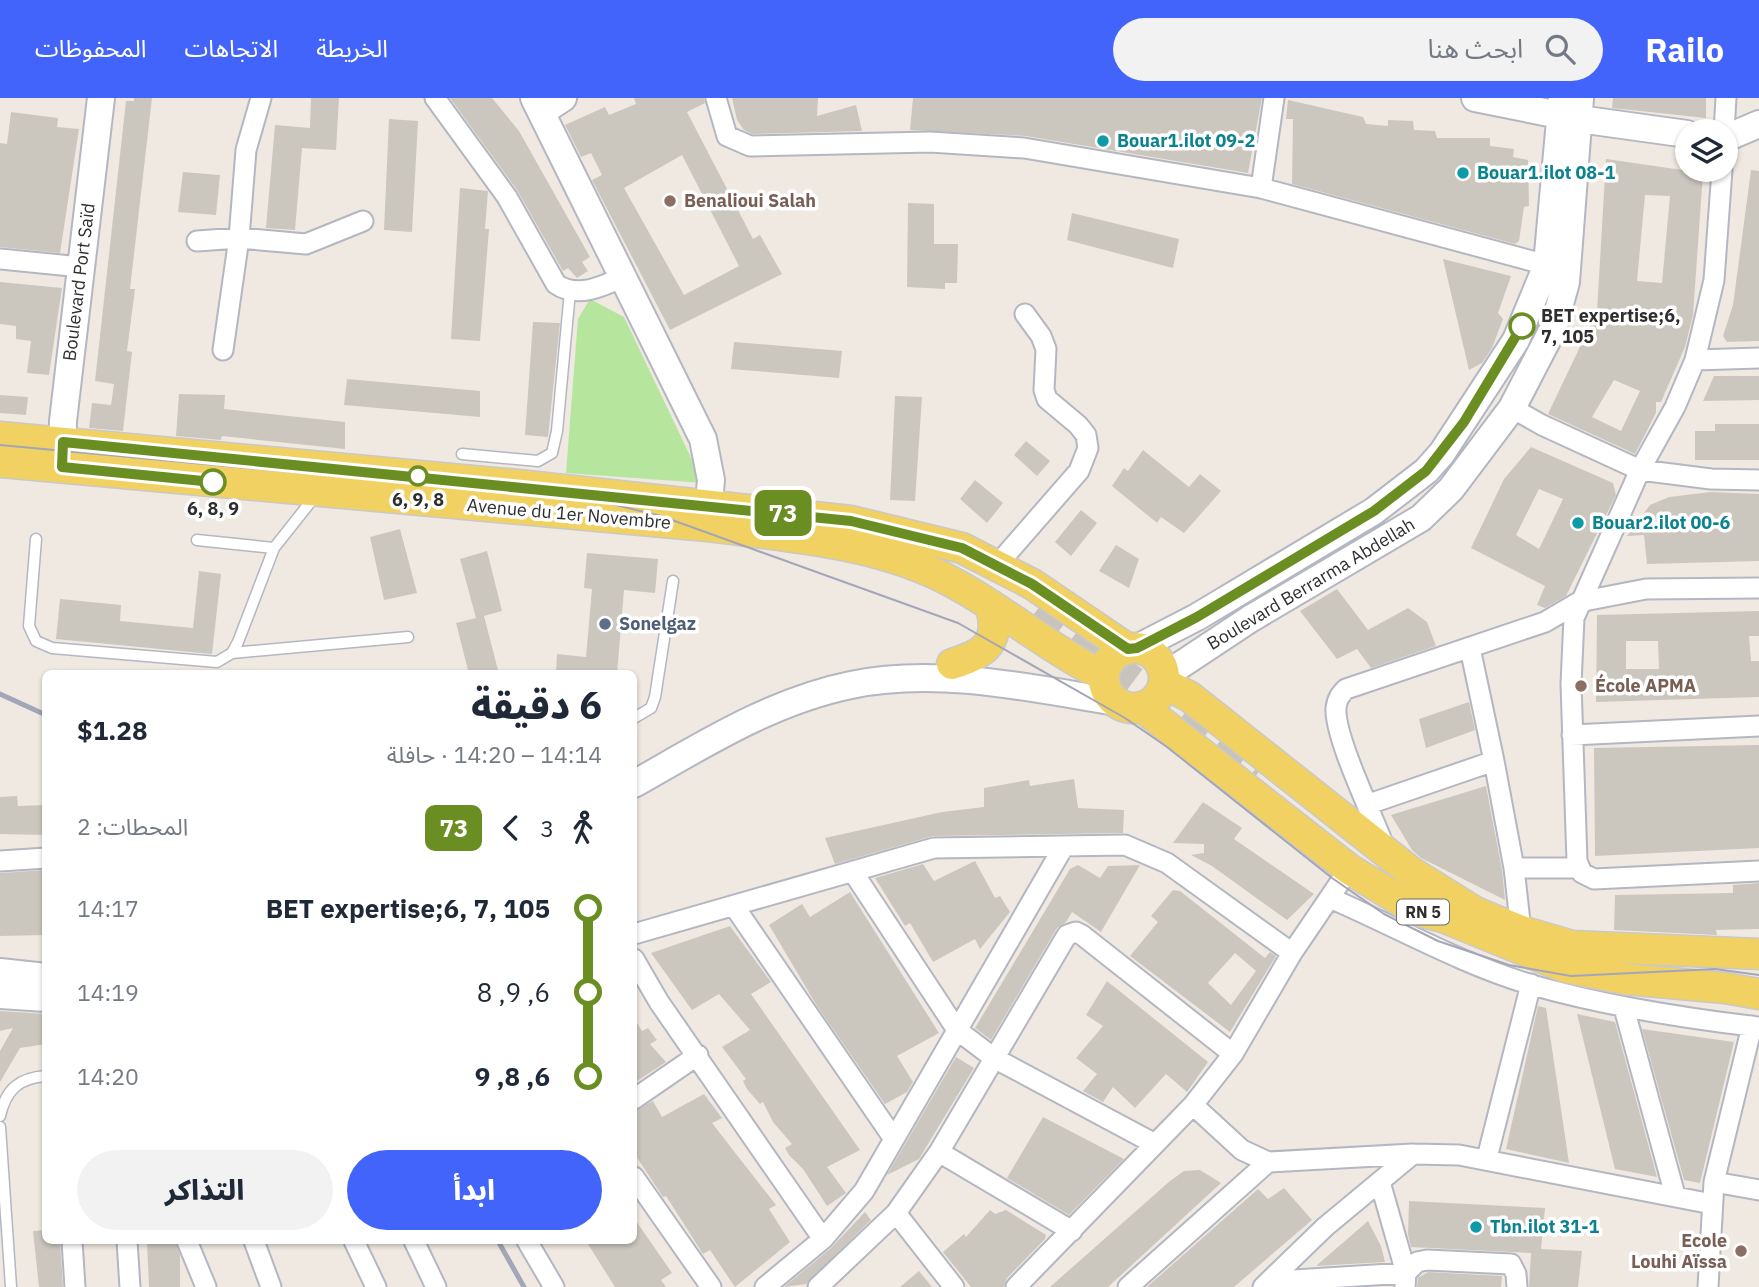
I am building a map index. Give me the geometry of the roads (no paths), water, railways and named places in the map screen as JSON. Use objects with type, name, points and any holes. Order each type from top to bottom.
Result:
[{"type":"main road","name":"Boulevard Port Saïd","points":[[63,454],[100,98]]},
{"type":"main road","points":[[1475,98],[1570,107],[1675,131]]},
{"type":"main road","points":[[548,101],[625,276],[703,439],[711,480],[709,516]]},
{"type":"main road","name":"Boulevard Berrarma Abdellah","points":[[1132,648],[1197,617],[1374,511],[1426,471],[1464,422],[1516,340],[1547,265],[1570,107]]},
{"type":"main road","name":"Boulevard Berrarma Abdellah","points":[[1164,680],[1251,619],[1421,518],[1451,489],[1512,408],[1553,329],[1566,282],[1570,107]]},
{"type":"main road","points":[[1738,133],[1759,124]]},
{"type":"main road","name":"Avenue du 1er Novembre","points":[[0,437],[63,454],[318,492],[709,516],[851,521],[962,548],[1032,584],[1132,648]]},
{"type":"main road","name":"Avenue du 1er Novembre","points":[[0,462],[63,454],[709,516],[816,540],[932,572],[990,605],[1117,692]]},
{"type":"main road","name":"RN 5","points":[[816,540],[909,552],[1037,610],[954,557],[895,531]]},
{"type":"main road","points":[[952,664],[975,657],[990,641],[995,630],[990,605]]},
{"type":"main road","points":[[637,763],[739,706],[780,688],[863,667],[952,664],[1117,692],[1156,698],[1164,680],[1163,668],[1153,654],[1132,648],[1114,656],[1117,692]]},
{"type":"main road","points":[[637,782],[758,716],[789,703],[851,685],[930,679],[1117,692]]},
{"type":"main road","name":"RN 5","points":[[1164,680],[1190,697],[1386,852],[1447,907]]},
{"type":"main road","name":"RN 5","points":[[1117,692],[1349,869],[1408,906],[1447,907]]},
{"type":"main road","name":"RN 5","points":[[1759,954],[1572,946],[1447,907],[1394,888],[1286,803],[1258,773],[1447,907],[1565,967],[1625,979],[1725,988],[1759,994]]},
{"type":"main road","points":[[0,972],[42,977]]},
{"type":"main road","points":[[0,995],[42,998]]},
{"type":"street","points":[[223,350],[239,238],[246,150],[261,98]]},
{"type":"street","points":[[435,98],[507,197],[556,284],[569,291],[605,285],[625,276]]},
{"type":"street","points":[[716,98],[727,136],[750,146],[930,142],[1024,148],[1261,188],[1547,265]]},
{"type":"street","points":[[1261,188],[1274,98]]},
{"type":"street","points":[[1725,119],[1726,98]]},
{"type":"street","points":[[1721,182],[1714,280],[1695,360],[1675,407],[1640,470],[1579,603],[1571,642],[1578,868],[1587,877],[1594,878],[1759,871]]},
{"type":"street","points":[[197,241],[239,238],[306,244],[363,221]]},
{"type":"street","points":[[0,259],[81,267]]},
{"type":"street","points":[[997,565],[1079,471],[1088,448],[1086,435],[1078,425],[1047,399],[1044,390],[1046,349],[1041,335],[1025,314]]},
{"type":"street","points":[[1695,360],[1759,358]]},
{"type":"street","points":[[1512,408],[1542,425],[1640,470],[1711,479],[1759,480]]},
{"type":"street","points":[[1386,852],[1340,737],[1336,708],[1339,697],[1346,689],[1545,621],[1579,603],[1646,589],[1759,588]]},
{"type":"street","points":[[1470,648],[1514,868],[1521,931]]},
{"type":"street","points":[[1572,735],[1759,726]]},
{"type":"street","points":[[1369,804],[1494,761]]},
{"type":"street","points":[[637,933],[934,849],[1125,845],[1153,855],[1292,953]]},
{"type":"street","points":[[765,1287],[823,1239],[864,1191],[1064,846]]},
{"type":"street","points":[[0,861],[42,858]]},
{"type":"street","points":[[1514,868],[1578,868]]},
{"type":"street","points":[[1016,1287],[1193,1105],[1233,1054],[1292,953],[1349,869]]},
{"type":"street","points":[[853,872],[957,1030],[994,1058],[1155,1144]]},
{"type":"street","points":[[1330,898],[1428,945],[1531,984],[1624,1008],[1756,1027],[1714,1182],[1708,1287]]},
{"type":"street","points":[[734,906],[894,1139]]},
{"type":"street","points":[[823,1285],[897,1213],[939,1152],[1067,936],[1076,932],[1102,950],[1233,1054]]},
{"type":"street","points":[[637,965],[659,1002],[823,1239]]},
{"type":"street","points":[[1487,1158],[1531,984]]},
{"type":"street","points":[[1624,1008],[1675,1195]]},
{"type":"street","points":[[637,1097],[698,1055]]},
{"type":"street","points":[[1193,1105],[1242,1150],[1268,1162],[1413,1154],[1487,1158],[1712,1204]]},
{"type":"street","points":[[939,1152],[1072,1231]]},
{"type":"street","points":[[1268,1282],[1325,1227],[1413,1154]]},
{"type":"street","points":[[1128,1287],[1268,1162]]},
{"type":"street","points":[[637,1181],[711,1287]]},
{"type":"street","points":[[1380,1182],[1406,1280]]},
{"type":"street","points":[[1714,1182],[1759,1190]]},
{"type":"street","points":[[897,1213],[954,1287]]},
{"type":"street","points":[[72,1244],[75,1287]]},
{"type":"street","points":[[127,1244],[130,1287]]},
{"type":"street","points":[[188,1244],[206,1287]]},
{"type":"street","points":[[255,1244],[271,1287]]},
{"type":"street","points":[[355,1244],[376,1287]]},
{"type":"street","points":[[415,1244],[436,1287]]},
{"type":"street","points":[[529,1244],[554,1287]]},
{"type":"street","points":[[1268,1282],[1294,1284],[1406,1280],[1423,1260],[1505,1263],[1515,1269],[1517,1287]]},
{"type":"lane","points":[[462,454],[538,461],[552,453],[557,431],[569,291]]},
{"type":"lane","points":[[232,653],[274,548],[318,492]]},
{"type":"lane","points":[[36,539],[29,626],[36,641],[52,648],[206,663],[216,662],[232,653],[408,637]]},
{"type":"lane","points":[[197,540],[274,548]]},
{"type":"lane","points":[[637,716],[651,708],[655,696],[673,581]]},
{"type":"lane","points":[[0,1116],[16,1085],[25,1077],[42,1076]]},
{"type":"lane","points":[[0,1127],[11,1287]]},
{"type":"tunnel","points":[[1037,610],[1258,773]]},
{"type":"tram line","points":[[0,445],[595,500],[661,516],[958,623],[1125,718],[1167,747],[1332,878],[1384,914],[1438,941],[1509,965],[1571,976],[1715,969],[1759,975]]},
{"type":"railway","points":[[0,694],[42,713]]},
{"type":"railway","points":[[500,1244],[524,1287]]},
{"type":"place","name":"Bouar1.ilot 09-2","points":[[1103,141]]},
{"type":"place","name":"Bouar1.ilot 08-1","points":[[1463,173]]},
{"type":"place","name":"Benalioui Salah","points":[[670,201]]},
{"type":"place","name":"BET expertise;6, 7, 105","points":[[1522,326]]},
{"type":"place","name":"6, 9, 8","points":[[418,476]]},
{"type":"place","name":"6, 8, 9","points":[[213,482]]},
{"type":"place","name":"Bouar2.ilot 00-6","points":[[1578,523]]},
{"type":"place","name":"Sonelgaz","points":[[605,624]]},
{"type":"place","name":"École APMA","points":[[1581,686]]},
{"type":"place","name":"Tbn.ilot 31-1","points":[[1476,1227]]},
{"type":"place","name":"Ecole Louhi Aïssa","points":[[1741,1251]]}]
